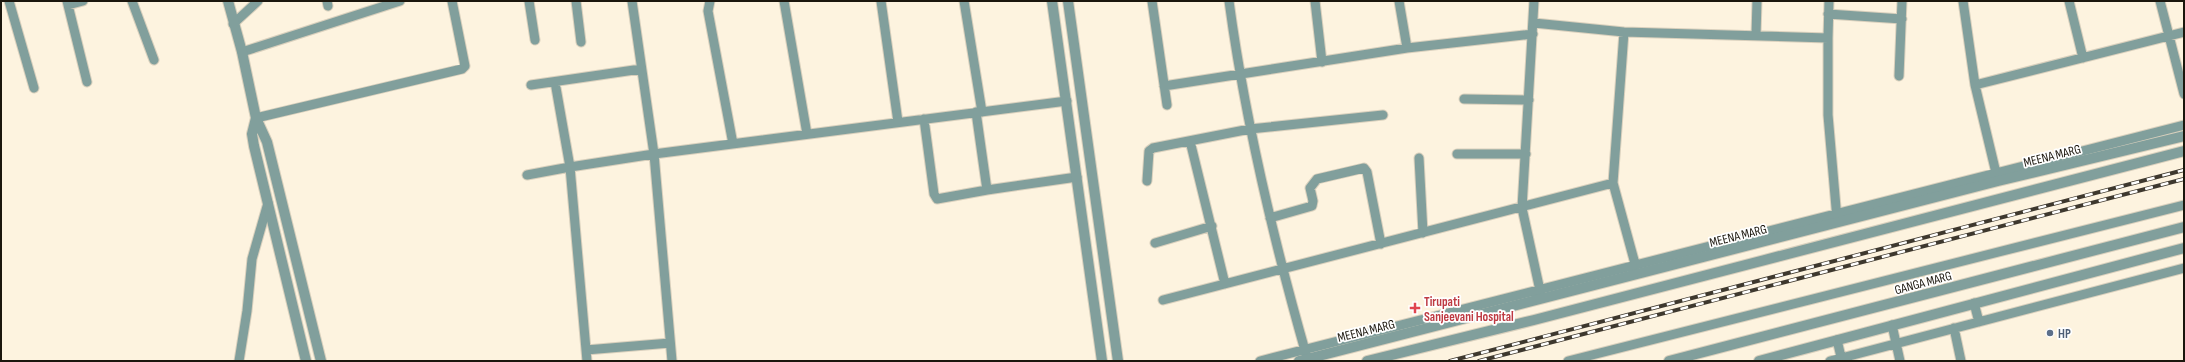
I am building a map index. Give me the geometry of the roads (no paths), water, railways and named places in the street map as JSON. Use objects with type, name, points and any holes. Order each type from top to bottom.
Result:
[{"type":"street","points":[[9,1],[34,88]]},
{"type":"street","points":[[83,1],[67,3],[87,82]]},
{"type":"street","points":[[132,1],[154,60]]},
{"type":"street","points":[[233,24],[258,1]]},
{"type":"street","points":[[242,52],[400,1]]},
{"type":"street","points":[[256,118],[462,69],[465,66],[452,1]]},
{"type":"street","points":[[529,1],[535,40]]},
{"type":"street","points":[[576,1],[581,42]]},
{"type":"street","points":[[632,1],[654,154],[672,361]]},
{"type":"street","points":[[710,1],[708,11],[733,144]]},
{"type":"street","points":[[784,1],[807,134]]},
{"type":"street","points":[[881,1],[898,122]]},
{"type":"street","points":[[964,1],[979,112],[987,190]]},
{"type":"street","points":[[1052,1],[1067,100],[1102,361]]},
{"type":"street","points":[[1068,1],[1118,361]]},
{"type":"street","points":[[1152,1],[1167,105]]},
{"type":"street","points":[[1229,1],[1238,74],[1282,270],[1305,358],[1260,361]]},
{"type":"street","points":[[1315,1],[1322,62]]},
{"type":"street","points":[[1399,1],[1406,48]]},
{"type":"street","points":[[1534,1],[1534,23],[1522,208],[1546,317]]},
{"type":"street","points":[[1756,35],[1757,1]]},
{"type":"street","points":[[1829,1],[1828,115],[1837,218]]},
{"type":"street","points":[[1899,76],[1902,1],[1912,1]]},
{"type":"street","points":[[1963,1],[1975,85],[1997,177],[2184,125]]},
{"type":"street","points":[[2070,1],[2083,58]]},
{"type":"street","points":[[2160,1],[2184,94]]},
{"type":"street","points":[[227,2],[242,52],[256,118],[267,142],[321,361]]},
{"type":"street","points":[[1828,14],[1902,19]]},
{"type":"street","points":[[1534,23],[1624,32],[1828,38]]},
{"type":"street","points":[[1624,32],[1613,183],[1643,291]]},
{"type":"street","points":[[1975,85],[2184,32]]},
{"type":"street","points":[[1164,86],[1406,48],[1533,34]]},
{"type":"street","points":[[531,86],[641,69]]},
{"type":"street","points":[[555,82],[570,167],[587,361]]},
{"type":"street","points":[[1464,99],[1529,100]]},
{"type":"street","points":[[527,175],[654,154],[1067,100]]},
{"type":"street","points":[[1147,180],[1149,151],[1153,148],[1250,128],[1383,115]]},
{"type":"street","points":[[256,118],[252,134],[306,361]]},
{"type":"street","points":[[924,119],[934,194],[937,199],[1077,177]]},
{"type":"street","name":"MEENA MARG","points":[[1305,358],[1541,294],[1997,177],[2184,136]]},
{"type":"street","points":[[1190,141],[1225,284]]},
{"type":"street","points":[[1367,361],[1546,317],[2184,151]]},
{"type":"street","points":[[1456,154],[1526,154]]},
{"type":"street","points":[[1419,158],[1423,233]]},
{"type":"street","points":[[1270,218],[1312,206],[1313,201],[1310,188],[1316,179],[1364,168],[1381,244]]},
{"type":"street","points":[[1163,300],[1522,208],[1613,183]]},
{"type":"street","points":[[239,361],[247,311],[252,259],[268,203]]},
{"type":"street","points":[[1568,361],[2184,205]]},
{"type":"street","points":[[1155,243],[1212,226]]},
{"type":"street","name":"GANGA MARG","points":[[1669,361],[2184,227]]},
{"type":"street","points":[[1759,361],[2184,248]]},
{"type":"street","points":[[1830,361],[1842,360],[1896,343],[2184,268]]},
{"type":"street","points":[[1974,304],[1979,322]]},
{"type":"street","points":[[1892,326],[1900,361]]},
{"type":"street","points":[[1954,328],[1961,361]]},
{"type":"street","points":[[1837,340],[1842,360]]},
{"type":"street","points":[[586,350],[670,343]]},
{"type":"railway","points":[[1450,361],[2184,170]]},
{"type":"railway","points":[[1479,361],[2184,179]]},
{"type":"place","name":"Tirupati Sanjeevani Hospital","points":[[1415,308]]},
{"type":"place","name":"HP","points":[[2050,333]]}]
